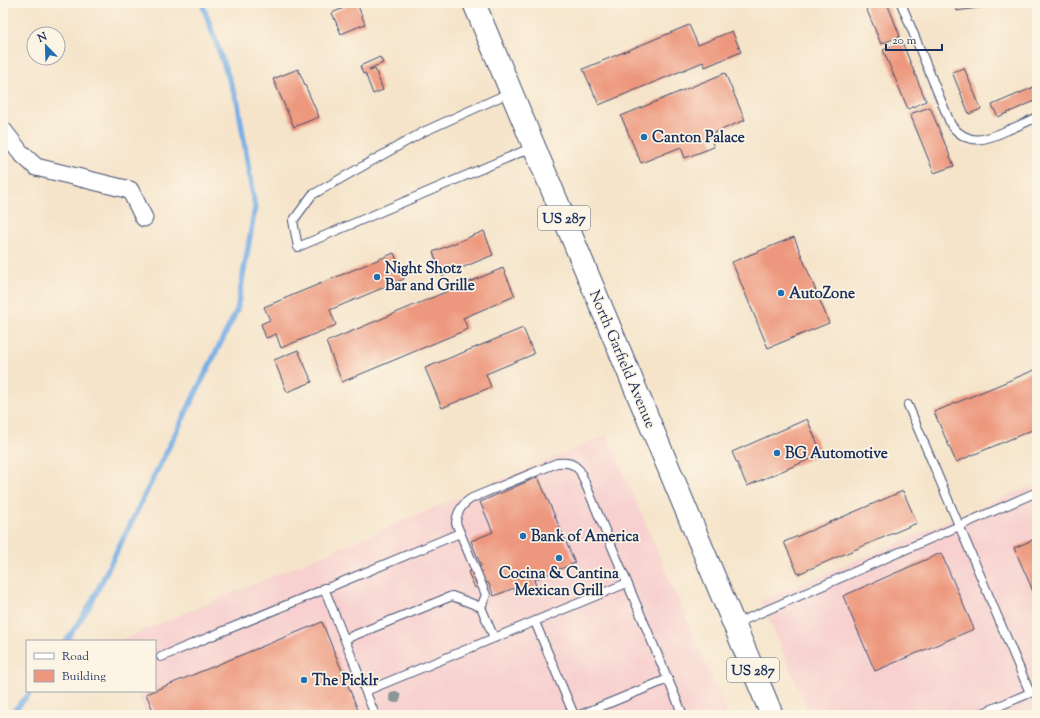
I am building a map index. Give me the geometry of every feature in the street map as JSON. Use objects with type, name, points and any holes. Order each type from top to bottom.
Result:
[{"type":"highway","name":"North Garfield Avenue","points":[[474,3],[772,715]]},
{"type":"street","points":[[3,131],[20,152],[36,167],[130,190],[144,218]]},
{"type":"lane","points":[[902,3],[951,126],[958,134],[968,138],[980,140],[993,137],[1037,117]]},
{"type":"lane","points":[[512,92],[423,132],[312,195],[293,221],[298,247],[534,146]]},
{"type":"lane","points":[[908,405],[959,526],[1034,691],[978,715]]},
{"type":"lane","points":[[494,638],[481,607],[486,595],[456,523],[457,515],[466,502],[472,498],[557,463],[566,462],[574,464],[580,471],[683,715]]},
{"type":"lane","points":[[734,624],[1037,492]]},
{"type":"lane","points":[[161,657],[324,588],[460,533]]},
{"type":"lane","points":[[366,691],[535,622],[627,582]]},
{"type":"lane","points":[[324,588],[375,715]]},
{"type":"lane","points":[[345,639],[452,596],[481,607]]},
{"type":"lane","points":[[535,622],[574,715]]},
{"type":"lane","points":[[580,715],[668,679]]},
{"type":"shaded area","points":[[607,435],[728,715],[147,715],[137,692],[156,692],[156,640],[121,640]]},
{"type":"shaded area","points":[[1037,483],[1037,715],[810,715],[761,601]]},
{"type":"building","points":[[357,3],[365,24],[341,34],[332,13]]},
{"type":"building","points":[[864,3],[887,3],[900,36],[881,44]]},
{"type":"building","points":[[956,3],[1003,3],[1003,4],[957,11]]},
{"type":"building","points":[[689,25],[698,45],[732,31],[741,52],[705,67],[703,62],[599,105],[583,69]]},
{"type":"building","points":[[902,42],[926,101],[908,109],[883,50]]},
{"type":"building","points":[[380,57],[383,63],[369,69],[370,71],[375,69],[383,90],[373,94],[365,73],[363,74],[360,66]]},
{"type":"building","points":[[964,68],[981,109],[969,114],[952,72]]},
{"type":"building","points":[[298,69],[319,117],[294,127],[273,79]]},
{"type":"building","points":[[725,73],[745,120],[709,135],[714,147],[685,158],[681,147],[641,163],[621,116]]},
{"type":"building","points":[[1034,87],[1037,100],[998,117],[992,105]]},
{"type":"building","points":[[930,107],[954,166],[934,173],[910,114]]},
{"type":"building","points":[[484,231],[493,255],[442,276],[433,252]]},
{"type":"building","name":"AutoZone","points":[[794,237],[829,323],[768,348],[732,262]]},
{"type":"building","points":[[394,253],[404,279],[330,310],[336,325],[281,348],[276,334],[266,338],[261,324],[270,320],[264,307]]},
{"type":"building","points":[[503,268],[515,296],[463,318],[468,329],[342,382],[326,342]]},
{"type":"building","points":[[523,328],[534,354],[486,374],[491,387],[442,408],[425,368]]},
{"type":"building","points":[[298,350],[312,382],[287,392],[274,360]]},
{"type":"building","points":[[1037,369],[1037,428],[956,462],[934,412]]},
{"type":"building","name":"BG Automotive","points":[[807,419],[822,454],[747,486],[732,452]]},
{"type":"building","name":"Bank of America","points":[[538,477],[575,563],[534,580],[536,586],[516,595],[514,588],[494,596],[488,582],[475,588],[468,572],[481,566],[471,541],[493,532],[480,502]]},
{"type":"building","points":[[903,491],[917,523],[798,574],[784,542]]},
{"type":"building","points":[[1037,538],[1037,600],[1014,548]]},
{"type":"building","points":[[941,553],[974,629],[875,671],[843,596]]},
{"type":"building","points":[[322,622],[360,715],[155,715],[146,694],[156,692],[156,690]]},
{"type":"waterway","points":[[67,640],[89,607],[237,310],[255,208],[238,104],[202,3]]},
{"type":"waterway","points":[[10,715],[31,692]]},
{"type":"place","name":"Canton Palace","points":[[644,137]]},
{"type":"place","name":"Night Shotz Bar and Grille","points":[[377,277]]},
{"type":"place","name":"AutoZone","points":[[781,293]]},
{"type":"place","name":"BG Automotive","points":[[777,453]]},
{"type":"place","name":"Bank of America","points":[[523,536]]},
{"type":"place","name":"Cocina & Cantina Mexican Grill","points":[[559,558]]},
{"type":"place","name":"The Picklr","points":[[304,680]]}]
